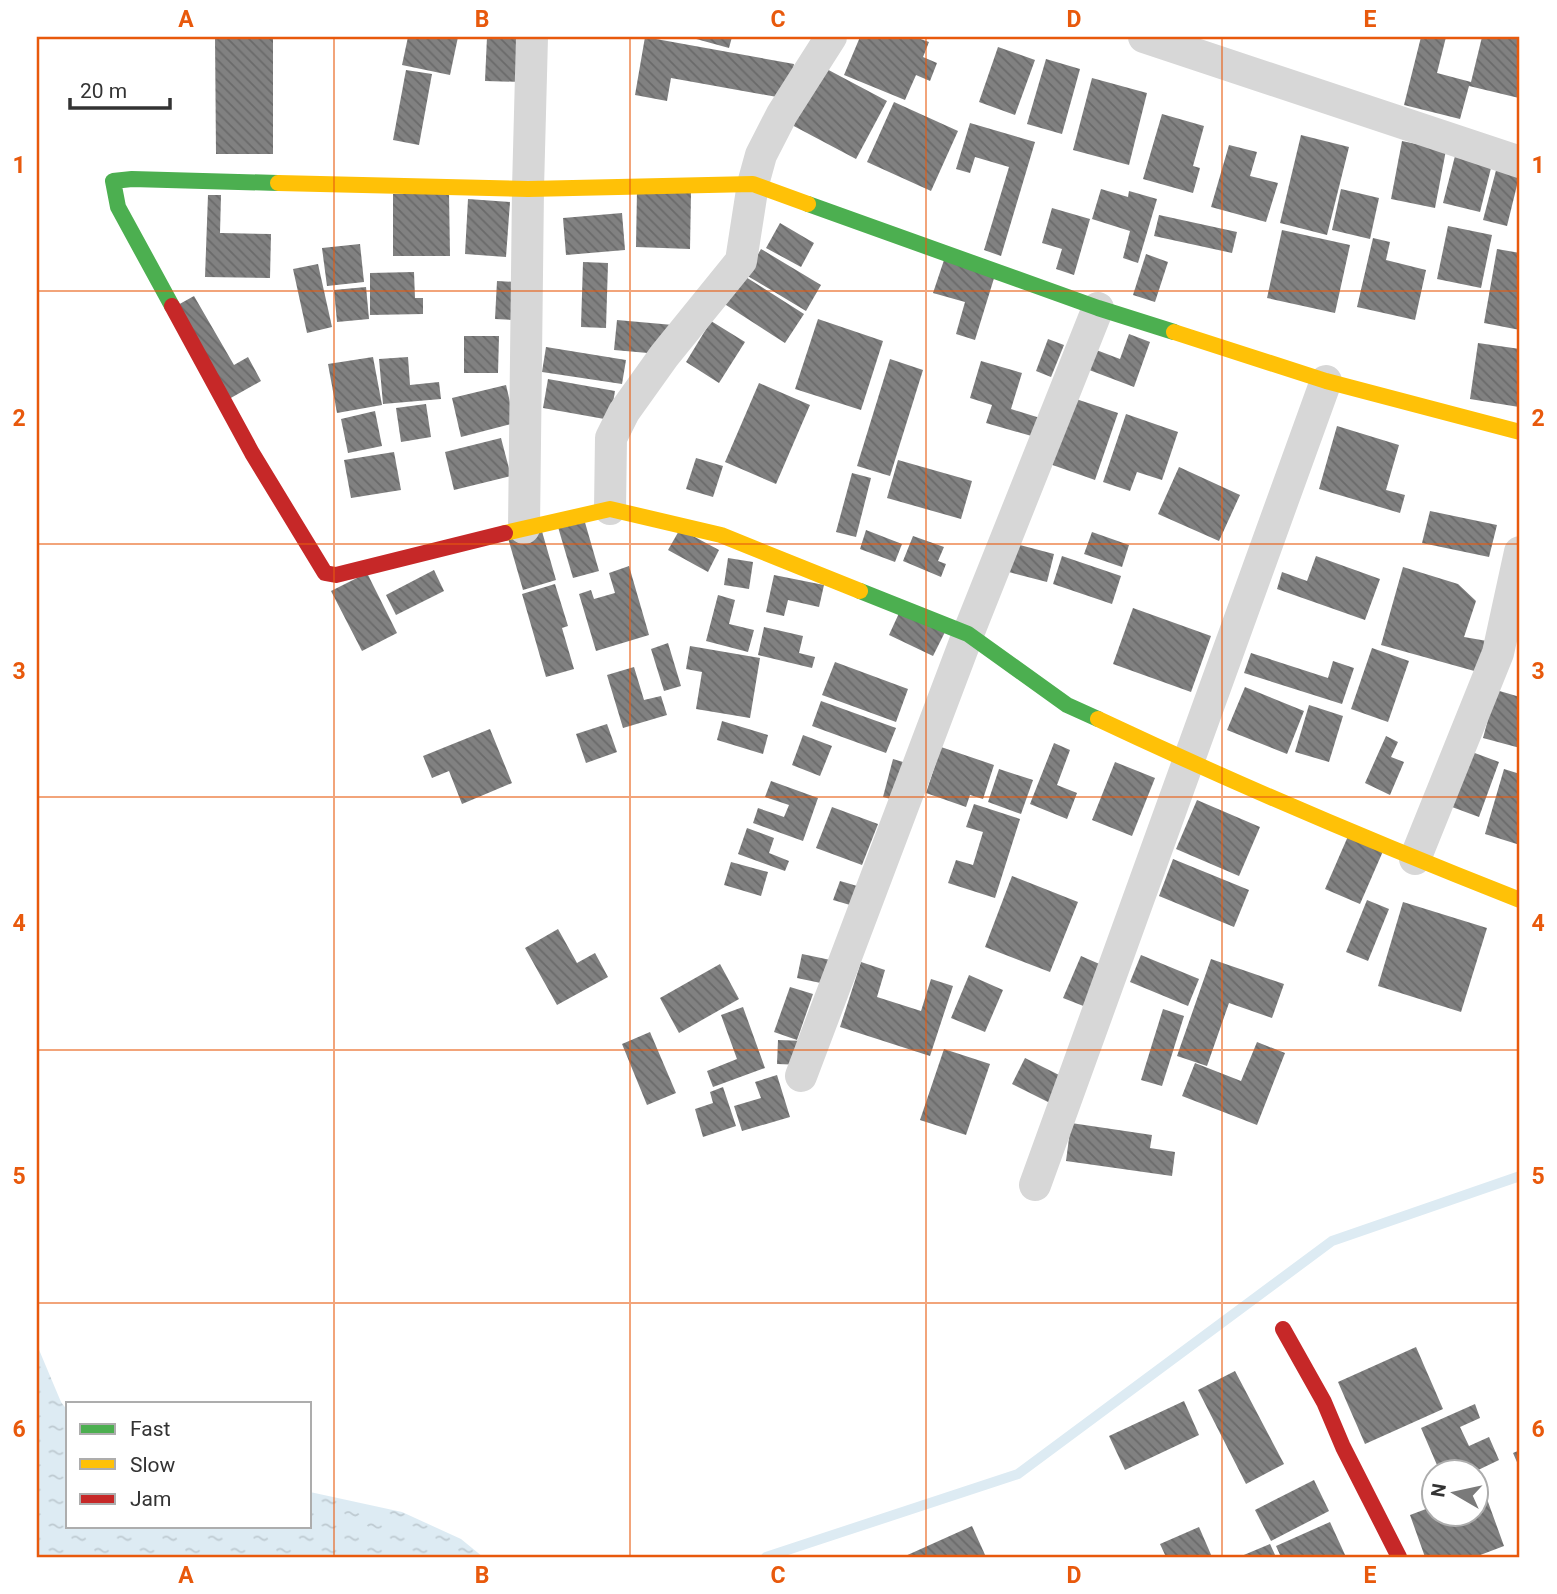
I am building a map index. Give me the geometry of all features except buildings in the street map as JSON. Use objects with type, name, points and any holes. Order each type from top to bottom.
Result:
[{"type":"street","points":[[524,528],[527,189],[532,37]]},
{"type":"street","points":[[610,509],[611,438],[624,412],[664,356],[741,261],[753,184],[761,155],[782,114],[831,37]]},
{"type":"street","points":[[1144,37],[1520,162]]},
{"type":"street","points":[[1520,432],[1326,381],[1098,309],[753,184],[527,189],[132,179],[113,181],[118,206],[226,407],[258,465],[325,573],[336,575],[610,509],[721,535],[968,634],[1067,705],[1187,761],[1415,859],[1520,900]]},
{"type":"street","points":[[801,1076],[968,634],[1098,309]]},
{"type":"street","points":[[1035,1185],[1326,381]]},
{"type":"street","points":[[1415,859],[1498,653],[1520,552]]},
{"type":"street","points":[[1283,1329],[1324,1402],[1343,1447],[1399,1557]]},
{"type":"water","points":[[37,1345],[66,1408],[66,1528],[312,1528],[312,1492],[402,1512],[461,1539],[483,1557],[37,1557]]},
{"type":"waterway","points":[[766,1557],[1018,1474],[1332,1241],[1520,1176]]},
{"type":"traffic: fast","points":[[172,306],[118,207],[113,181],[132,179],[278,183]]},
{"type":"traffic: fast","points":[[808,204],[1098,308],[1174,332]]},
{"type":"traffic: fast","points":[[860,591],[968,634],[1067,705],[1098,719]]},
{"type":"traffic: slow","points":[[278,183],[528,189],[753,184],[808,204]]},
{"type":"traffic: slow","points":[[1174,332],[1326,381],[1520,432]]},
{"type":"traffic: slow","points":[[505,533],[610,509],[721,535],[860,591]]},
{"type":"traffic: slow","points":[[1098,719],[1307,813],[1520,900]]},
{"type":"traffic: jam","points":[[172,306],[252,453],[325,573],[336,575],[505,533]]},
{"type":"traffic: jam","points":[[1283,1329],[1324,1402],[1343,1447],[1399,1557]]}]
